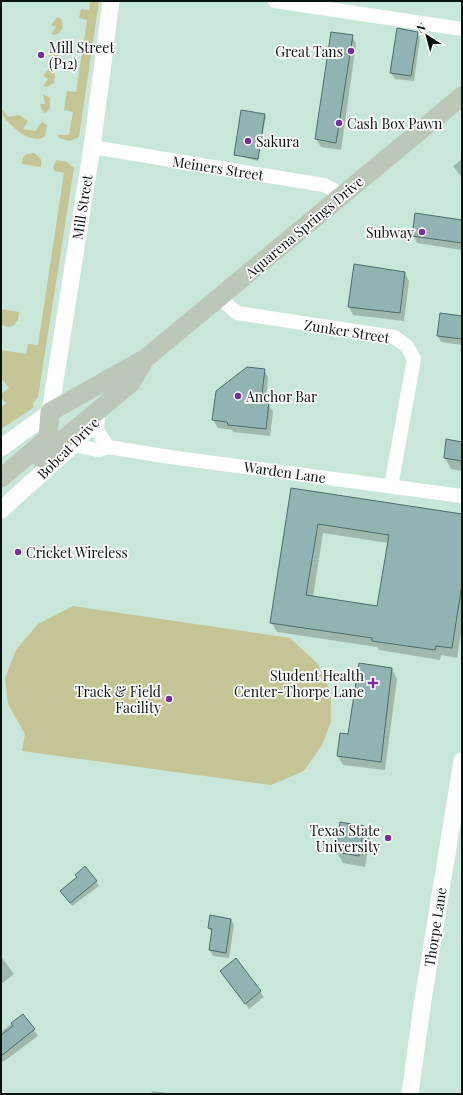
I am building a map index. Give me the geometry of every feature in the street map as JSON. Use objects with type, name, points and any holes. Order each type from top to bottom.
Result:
[{"type":"main road","name":"Aquarena Springs Drive","points":[[50,412],[146,358],[462,96]]},
{"type":"main road","name":"Aquarena Springs Drive","points":[[1,491],[131,383],[146,358]]},
{"type":"main road","points":[[1,478],[48,438],[50,412]]},
{"type":"street","name":"Mill Street","points":[[50,412],[92,147],[111,1]]},
{"type":"street","points":[[275,1],[462,29]]},
{"type":"street","name":"Meiners Street","points":[[92,147],[324,185],[342,194]]},
{"type":"street","name":"Zunker Street","points":[[219,297],[237,313],[394,337],[407,346],[414,359],[391,486]]},
{"type":"street","name":"Bobcat Drive","points":[[1,510],[73,444],[131,383]]},
{"type":"street","points":[[1,448],[50,412]]},
{"type":"street","points":[[98,418],[97,430],[108,447]]},
{"type":"street","name":"Warden Lane","points":[[73,444],[98,450],[108,447],[170,457],[462,496]]},
{"type":"street","name":"Thorpe Lane","points":[[410,1094],[422,1006],[462,761]]},
{"type":"green space","points":[[90,1],[99,1],[79,137],[70,141],[59,138],[58,135],[69,135],[73,112],[64,110],[67,91],[76,92],[87,20],[79,18],[81,9],[89,10]]},
{"type":"green space","points":[[57,17],[62,21],[63,26],[60,32],[55,35],[51,34],[56,27],[51,25]]},
{"type":"green space","points":[[51,43],[58,47],[58,58],[53,61],[51,61],[48,53],[53,53]]},
{"type":"green space","points":[[50,68],[55,73],[54,83],[47,87],[43,86],[48,79],[43,76]]},
{"type":"green space","points":[[43,94],[50,98],[50,109],[45,113],[43,112],[40,104],[45,104]]},
{"type":"green space","points":[[1,108],[8,117],[19,115],[28,121],[23,129],[35,131],[42,122],[47,125],[45,136],[40,139],[33,139],[18,131],[6,120]]},
{"type":"green space","points":[[34,153],[40,158],[41,167],[22,164],[23,157],[27,154]]},
{"type":"green space","points":[[56,160],[67,162],[74,168],[38,397],[33,403],[33,408],[1,429],[1,408],[6,403],[1,398],[1,394],[9,388],[1,378],[1,350],[26,354],[28,344],[38,345],[64,173],[55,171],[53,168]]},
{"type":"green space","points":[[1,309],[19,312],[18,320],[14,325],[9,327],[2,325]]},
{"type":"green space","name":"Track & Field Facility","points":[[73,606],[290,638],[317,663],[331,693],[331,722],[322,745],[304,771],[271,785],[22,751],[25,734],[8,704],[5,678],[16,650],[38,624]]},
{"type":"building","points":[[397,28],[418,32],[411,76],[390,73]]},
{"type":"building","points":[[331,32],[353,35],[336,143],[315,139]]},
{"type":"building","name":"Sakura","points":[[241,110],[265,114],[258,159],[234,155]]},
{"type":"building","points":[[415,213],[462,220],[462,243],[412,236]]},
{"type":"building","points":[[354,264],[405,272],[400,313],[348,307]]},
{"type":"building","points":[[440,313],[462,316],[462,339],[437,336]]},
{"type":"building","name":"Anchor Bar","points":[[247,367],[265,369],[261,402],[269,403],[266,429],[228,425],[227,422],[212,420],[216,391]]},
{"type":"building","points":[[446,439],[462,442],[462,461],[444,458]]},
{"type":"building","points":[[291,488],[462,514],[462,584],[452,648],[436,646],[435,650],[372,641],[372,638],[270,623]],"holes":[[[318,524],[389,535],[377,606],[306,595]]]},
{"type":"building","points":[[359,663],[392,668],[381,762],[337,756],[340,733],[348,734]]},
{"type":"building","points":[[340,822],[364,826],[359,856],[336,852]]},
{"type":"building","points":[[85,866],[97,881],[70,903],[60,891],[77,877],[75,875]]},
{"type":"building","points":[[210,915],[231,919],[226,953],[209,950],[212,929],[208,928]]},
{"type":"building","points":[[236,958],[261,991],[245,1004],[220,971]]},
{"type":"building","points":[[23,1014],[35,1029],[1,1056],[1,1035],[13,1026],[11,1023]]},
{"type":"place","name":"Great Tans","points":[[351,51]]},
{"type":"place","name":"Mill Street (P12)","points":[[41,55]]},
{"type":"place","name":"Cash Box Pawn","points":[[339,123]]},
{"type":"place","name":"Sakura","points":[[248,141]]},
{"type":"place","name":"Subway","points":[[422,232]]},
{"type":"place","name":"Anchor Bar","points":[[238,396]]},
{"type":"place","name":"Cricket Wireless","points":[[18,552]]},
{"type":"place","name":"Student Health Center-Thorpe Lane","points":[[373,683]]},
{"type":"place","name":"Track & Field Facility","points":[[169,699]]},
{"type":"place","name":"Texas State University","points":[[388,838]]}]
